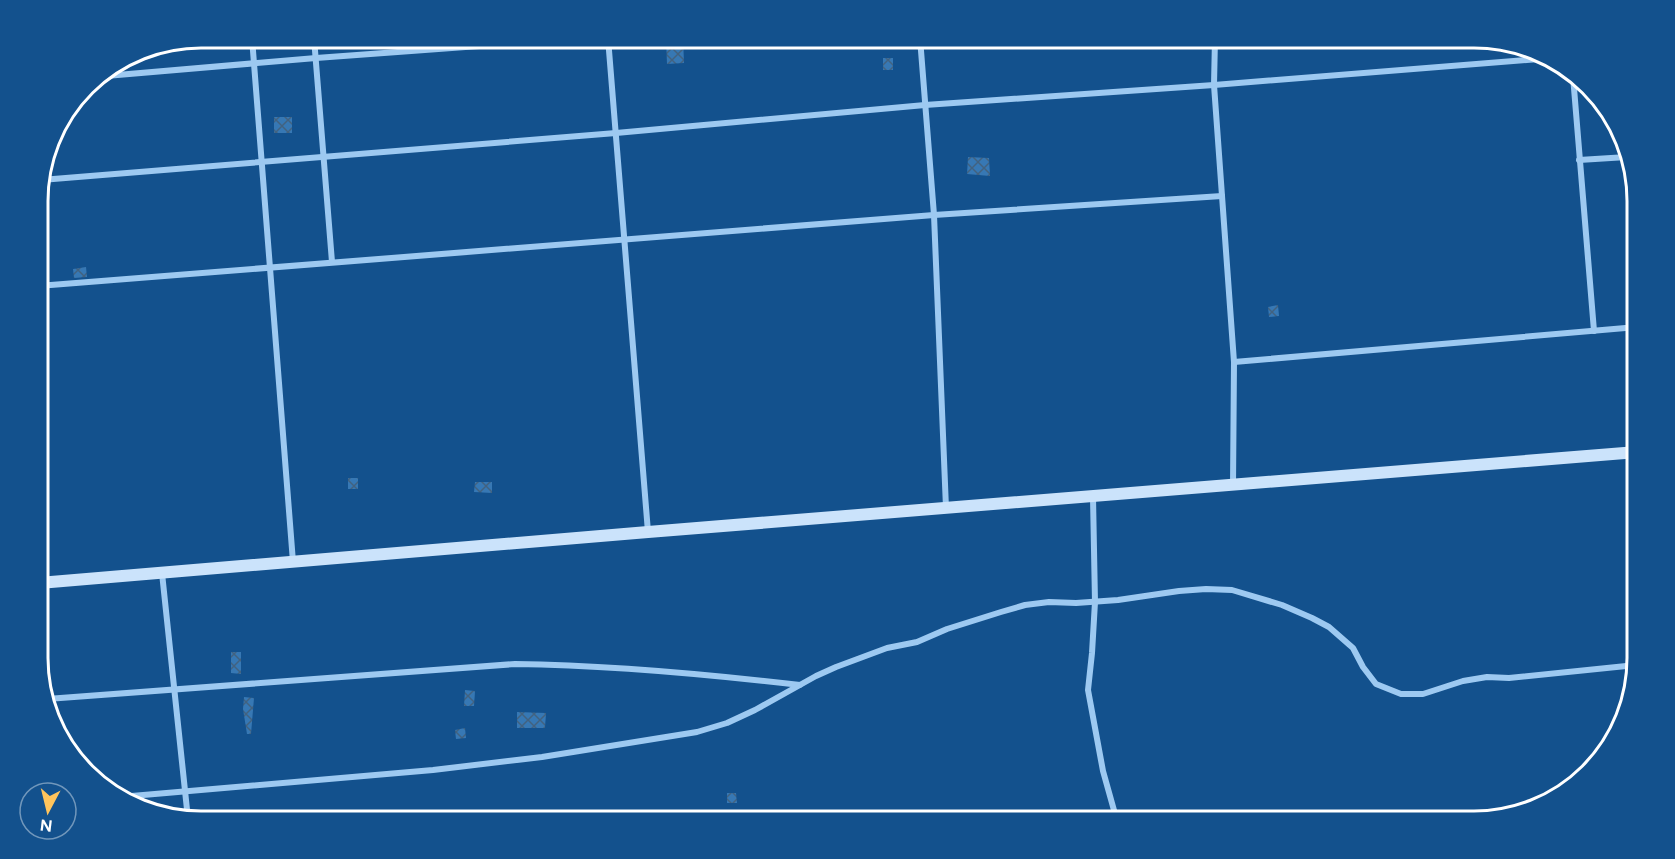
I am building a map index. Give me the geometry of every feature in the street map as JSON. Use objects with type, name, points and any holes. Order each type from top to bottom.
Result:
[{"type":"street","points":[[253,48],[293,562]]},
{"type":"street","points":[[315,48],[332,262]]},
{"type":"street","points":[[114,75],[451,48]]},
{"type":"street","points":[[609,48],[648,532]]},
{"type":"street","points":[[921,48],[934,215],[946,509]]},
{"type":"street","points":[[1215,48],[1214,85],[1234,362],[1233,486]]},
{"type":"street","points":[[49,179],[925,105],[1531,60]]},
{"type":"street","points":[[1574,85],[1594,331]]},
{"type":"street","points":[[1579,160],[1621,157]]},
{"type":"street","points":[[48,285],[934,215],[1222,196]]},
{"type":"street","points":[[1234,362],[1627,328]]},
{"type":"street","points":[[48,582],[1627,453]]},
{"type":"street","points":[[1093,497],[1095,602],[1088,690],[1103,771],[1114,811]]},
{"type":"street","points":[[162,573],[187,810]]},
{"type":"street","points":[[135,796],[433,770],[542,757],[696,732],[728,723],[836,667],[887,648],[917,642],[946,629],[1025,605],[1118,600],[1179,591],[1232,590],[1305,615],[1329,627],[1353,648],[1363,667],[1376,684],[1401,694],[1424,694],[1463,681],[1487,677],[1509,678],[1627,666]]},
{"type":"street","points":[[53,699],[515,664],[649,669],[800,685]]},
{"type":"building","points":[[666,48],[683,48],[684,63],[667,64]]},
{"type":"building","points":[[883,58],[893,58],[893,70],[883,70]]},
{"type":"building","points":[[274,117],[292,117],[292,133],[274,133]]},
{"type":"building","points":[[968,157],[989,158],[990,176],[967,174]]},
{"type":"building","points":[[86,267],[87,277],[74,278],[73,269]]},
{"type":"building","points":[[1278,305],[1279,316],[1269,317],[1268,307]]},
{"type":"building","points":[[348,478],[358,478],[358,489],[348,489]]},
{"type":"building","points":[[475,482],[492,482],[492,493],[474,492]]},
{"type":"building","points":[[231,652],[241,652],[241,674],[231,673]]},
{"type":"building","points":[[465,690],[475,691],[474,706],[464,706]]},
{"type":"building","points":[[244,697],[254,698],[251,734],[247,734],[243,709]]},
{"type":"building","points":[[517,712],[546,713],[545,728],[517,728]]},
{"type":"building","points":[[465,728],[466,738],[456,739],[455,730]]},
{"type":"building","points":[[727,793],[736,793],[737,803],[727,803]]}]
